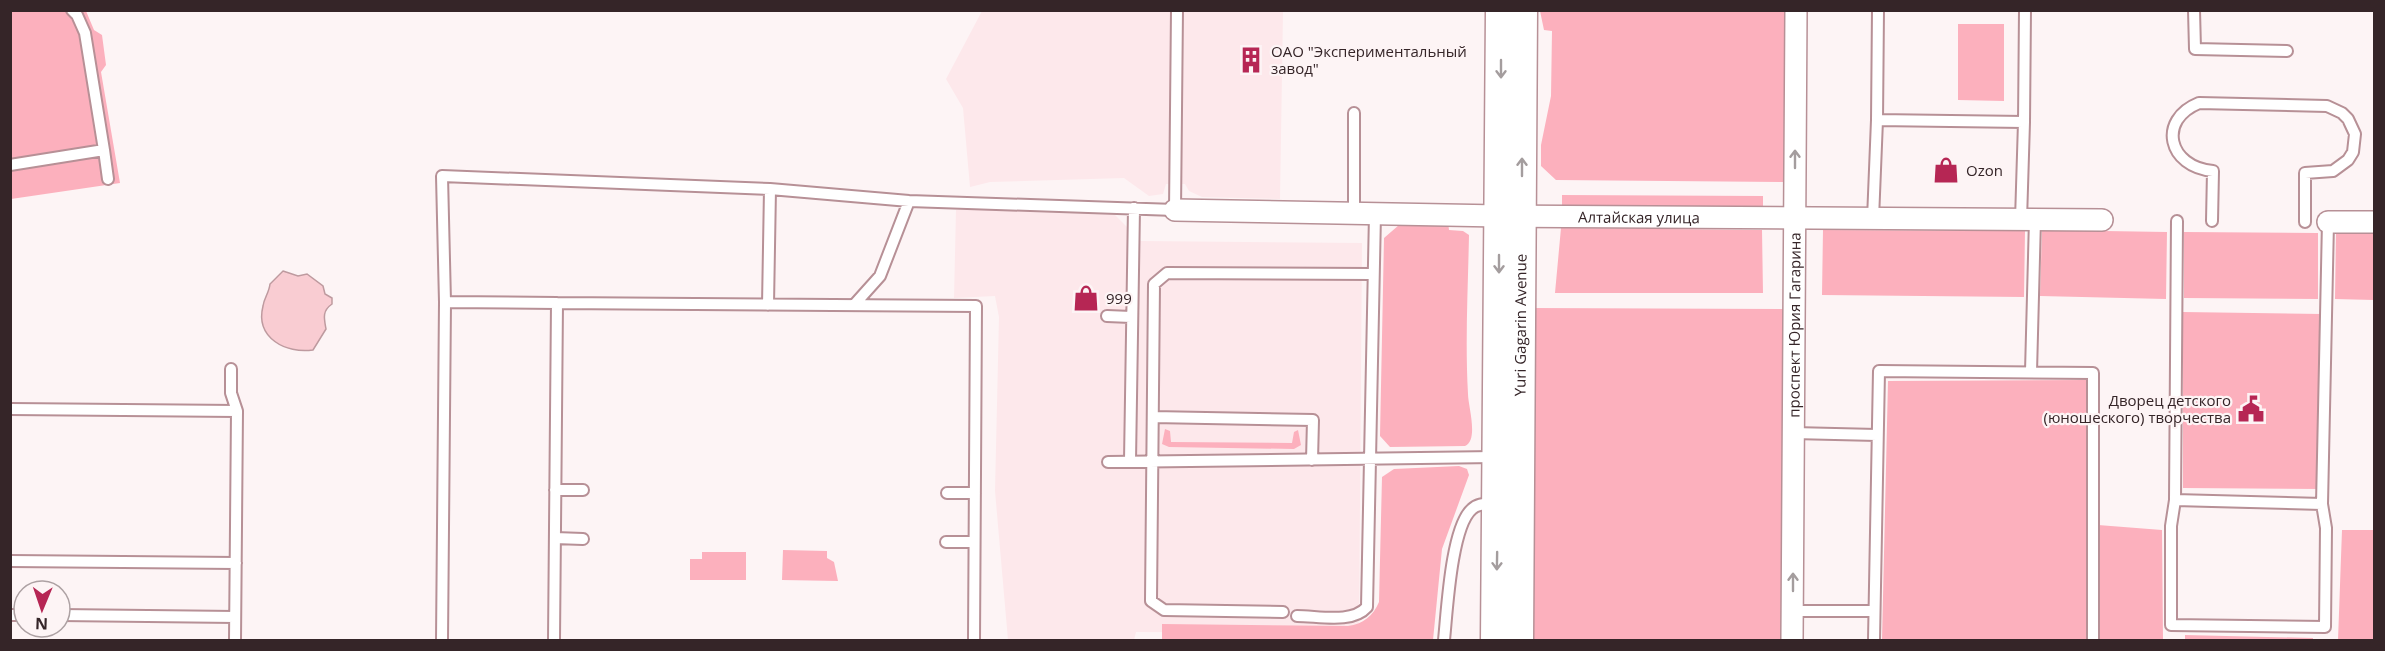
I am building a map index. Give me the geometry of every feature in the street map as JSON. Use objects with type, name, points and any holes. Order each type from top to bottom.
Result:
[{"type":"main road","name":"Yuri Gagarin Avenue","points":[[1501,10],[1511,216]]},
{"type":"main road","name":"Yuri Gagarin Avenue","points":[[1496,640],[1508,503],[1511,216],[1522,10]]},
{"type":"main road","name":"Yuri Gagarin Avenue","points":[[1508,503],[1518,640]]},
{"type":"street","name":"проспект Юрия Гагарина","points":[[1792,640],[1796,10]]},
{"type":"street","name":"Алтайская улица","points":[[1175,210],[1511,216],[2102,220]]},
{"type":"street","points":[[2328,222],[2374,222]]},
{"type":"lane","points":[[72,10],[77,15],[85,33],[108,179]]},
{"type":"lane","points":[[442,640],[446,302],[442,176],[770,189],[909,201],[1175,210],[1177,10]]},
{"type":"lane","points":[[1873,219],[1878,10]]},
{"type":"lane","points":[[2025,10],[2024,122],[2031,372]]},
{"type":"lane","points":[[2194,10],[2194,49],[2287,51]]},
{"type":"lane","points":[[2212,221],[2213,171],[2191,167],[2178,154],[2174,145],[2178,119],[2191,107],[2199,104],[2327,106],[2348,119],[2355,134],[2355,143],[2348,160],[2333,171],[2305,173],[2305,222]]},
{"type":"lane","points":[[1298,616],[1352,617],[1360,614],[1367,607],[1372,274],[1354,113]]},
{"type":"lane","points":[[1877,120],[2024,122]]},
{"type":"lane","points":[[10,165],[104,150]]},
{"type":"lane","points":[[768,305],[770,189]]},
{"type":"lane","points":[[854,305],[880,276],[909,201]]},
{"type":"lane","points":[[1130,461],[1134,208]]},
{"type":"lane","points":[[2176,221],[2175,500],[2170,526],[2170,625],[2325,627],[2326,528],[2322,504],[2328,222]]},
{"type":"lane","points":[[1283,612],[1164,610],[1151,601],[1154,284],[1167,273],[1372,274]]},
{"type":"lane","points":[[446,302],[976,306],[974,640]]},
{"type":"lane","points":[[554,640],[557,303]]},
{"type":"lane","points":[[1107,316],[1131,317]]},
{"type":"lane","points":[[231,369],[231,393],[237,411],[234,640]]},
{"type":"lane","points":[[1874,640],[1879,371],[2093,373],[2093,640]]},
{"type":"lane","points":[[10,409],[237,411]]},
{"type":"lane","points":[[1153,417],[1313,420],[1312,460]]},
{"type":"lane","points":[[1793,433],[1877,435]]},
{"type":"lane","points":[[1108,462],[1509,457]]},
{"type":"lane","points":[[555,490],[583,490]]},
{"type":"lane","points":[[946,492],[975,493]]},
{"type":"lane","points":[[2175,500],[2322,504]]},
{"type":"lane","points":[[1444,640],[1453,552],[1470,510],[1479,504],[1508,503]]},
{"type":"lane","points":[[555,538],[583,539]]},
{"type":"lane","points":[[946,542],[974,542]]},
{"type":"lane","points":[[10,561],[236,563]]},
{"type":"lane","points":[[1793,610],[1874,610]]},
{"type":"lane","points":[[72,615],[235,617]]},
{"type":"shaded area","points":[[10,11],[86,11],[94,30],[102,35],[106,65],[101,72],[120,183],[11,199]]},
{"type":"shaded area","points":[[982,11],[1283,11],[1280,199],[1202,197],[1189,191],[1185,184],[1166,184],[1163,194],[1149,196],[1124,178],[990,182],[970,187],[963,108],[946,79]]},
{"type":"shaded area","points":[[1540,11],[1785,11],[1784,182],[1556,180],[1541,166],[1541,145],[1551,96],[1552,31],[1544,30]]},
{"type":"shaded area","points":[[1958,24],[2004,24],[2004,101],[1958,100]]},
{"type":"shaded area","points":[[1562,195],[1763,196],[1763,208],[1562,207]]},
{"type":"shaded area","points":[[1109,209],[1141,241],[1362,243],[1359,633],[1136,632],[1134,640],[1008,640],[995,491],[999,317],[995,296],[954,298],[956,210]]},
{"type":"shaded area","points":[[1448,222],[1449,230],[1463,231],[1469,235],[1467,354],[1471,437],[1465,446],[1390,447],[1380,436],[1384,238],[1399,225]]},
{"type":"shaded area","points":[[1561,228],[1762,230],[1763,293],[1555,293]]},
{"type":"shaded area","points":[[1823,230],[2025,231],[2024,297],[1822,295]]},
{"type":"shaded area","points":[[2042,230],[2167,232],[2166,299],[2040,296]]},
{"type":"shaded area","points":[[2184,232],[2318,233],[2318,299],[2184,298]]},
{"type":"shaded area","points":[[2336,233],[2374,233],[2374,300],[2335,299]]},
{"type":"shaded area","points":[[283,271],[298,276],[307,274],[323,286],[325,294],[332,298],[332,304],[324,315],[326,329],[313,350],[303,351],[283,346],[268,335],[264,327],[262,317],[264,300],[270,284]]},
{"type":"shaded area","points":[[1532,308],[1784,309],[1781,640],[1530,640]]},
{"type":"shaded area","points":[[2183,312],[2322,314],[2320,489],[2183,488]]},
{"type":"shaded area","points":[[2086,380],[2086,640],[1882,640],[1888,381]]},
{"type":"shaded area","points":[[1165,429],[1170,431],[1171,442],[1292,443],[1294,432],[1298,430],[1301,445],[1294,449],[1169,447],[1162,444]]},
{"type":"shaded area","points":[[1459,466],[1467,469],[1469,475],[1442,549],[1433,640],[1162,640],[1162,624],[1348,626],[1363,621],[1371,615],[1379,602],[1382,477],[1394,469]]},
{"type":"shaded area","points":[[2098,525],[2162,530],[2163,640],[2098,640]]},
{"type":"shaded area","points":[[2342,530],[2374,530],[2374,640],[2338,640]]},
{"type":"shaded area","points":[[783,550],[827,551],[827,558],[834,562],[838,581],[782,580]]},
{"type":"shaded area","points":[[702,552],[746,552],[746,580],[690,580],[690,559],[702,559]]},
{"type":"shaded area","points":[[2185,635],[2313,638],[2313,640],[2185,640]]},
{"type":"place","name":"ОАО \"Экспериментальный завод\"","points":[[1251,60]]},
{"type":"place","name":"Ozon","points":[[1946,170]]},
{"type":"place","name":"999","points":[[1086,298]]},
{"type":"place","name":"Дворец детского (юношеского) творчества","points":[[2251,409]]}]
